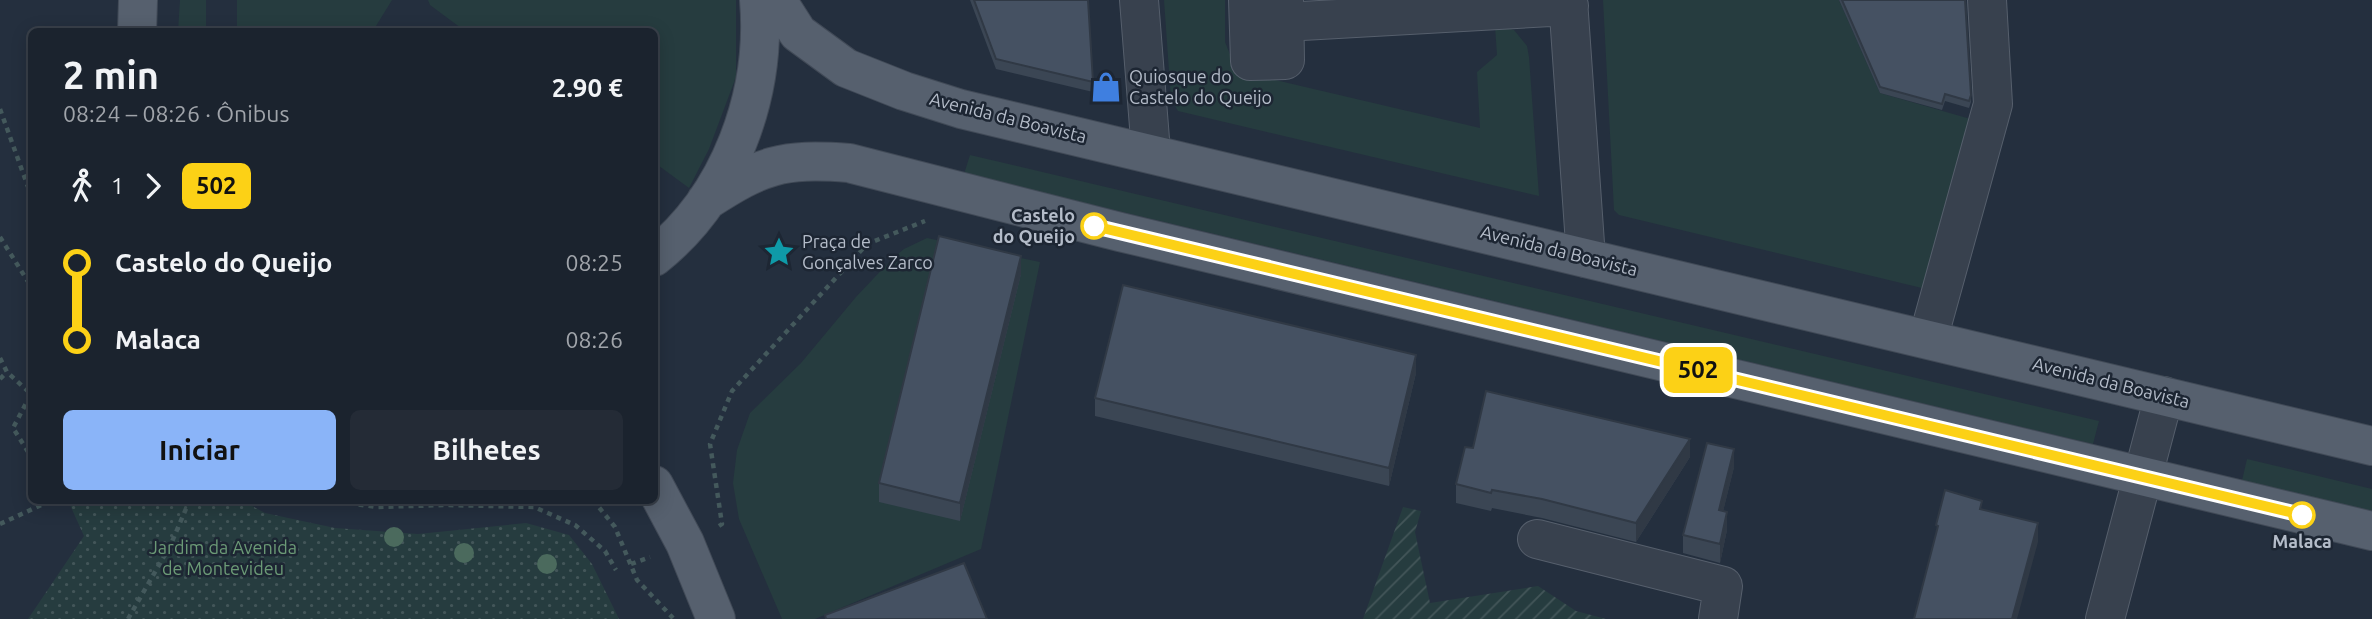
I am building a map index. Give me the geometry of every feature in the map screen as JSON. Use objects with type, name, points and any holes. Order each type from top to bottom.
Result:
[{"type":"main road","points":[[137,28],[138,0]]},
{"type":"main road","points":[[659,261],[706,201],[736,146],[755,89],[761,27],[759,0]]},
{"type":"main road","name":"Avenida da Boavista","points":[[777,0],[799,33],[846,68],[904,91],[961,109],[2372,446]]},
{"type":"main road","points":[[706,201],[741,179],[775,164],[813,160],[849,163],[1133,235],[2372,531]]},
{"type":"main road","points":[[658,492],[685,543],[716,619]]},
{"type":"street","points":[[1139,0],[1150,152]]},
{"type":"street","points":[[1248,0],[1250,61],[1286,60],[1284,11],[1568,3],[1586,257]]},
{"type":"street","points":[[1928,339],[1993,104],[1987,0]]},
{"type":"street","points":[[2105,619],[2164,396]]},
{"type":"street","points":[[1537,538],[1723,586],[1718,619]]},
{"type":"path","points":[[0,109],[28,187]]},
{"type":"path","points":[[710,531],[722,524],[710,444],[732,391],[867,244],[934,218]]},
{"type":"path","points":[[0,237],[28,282]]},
{"type":"path","points":[[0,358],[6,372],[28,391]]},
{"type":"path","points":[[0,379],[6,372]]},
{"type":"path","points":[[28,400],[13,428],[28,452]]},
{"type":"path","points":[[0,524],[43,504]]},
{"type":"path","points":[[128,619],[171,544],[188,504]]},
{"type":"path","points":[[352,504],[376,508],[446,505],[534,507],[575,525],[605,551],[616,570]]},
{"type":"path","points":[[596,504],[615,527],[637,580],[674,619]]},
{"type":"green space","points":[[180,0],[206,0],[206,28],[178,28]]},
{"type":"green space","points":[[237,0],[392,0],[376,26],[370,28],[237,28]]},
{"type":"green space","points":[[428,0],[736,0],[736,77],[709,149],[689,188],[658,165],[658,28],[461,28],[430,5]]},
{"type":"green space","points":[[1164,0],[1225,0],[1225,42],[1231,57],[1258,76],[1480,128],[1477,72],[1497,55],[1495,26],[1514,30],[1527,46],[1529,57],[1539,196],[1178,111],[1171,99]]},
{"type":"green space","points":[[1603,0],[1839,0],[1880,93],[1974,120],[1926,289],[1619,215],[1614,210]]},
{"type":"green space","points":[[970,155],[2099,421],[2093,444],[964,174]]},
{"type":"green space","points":[[927,238],[1040,262],[981,549],[815,619],[782,619],[739,519],[733,483],[737,450],[750,413],[801,363],[891,260],[904,249]]},
{"type":"green space","points":[[2247,459],[2372,489],[2372,516],[2241,485]]},
{"type":"green space","name":"Jardim da Avenida de Montevideu","points":[[248,504],[265,513],[335,528],[418,534],[526,523],[569,535],[592,564],[619,619],[28,619],[84,536],[70,505]]},
{"type":"green space","points":[[1403,507],[1421,511],[1415,532],[1430,603],[1538,586],[1576,611],[1606,619],[1363,619]]},
{"type":"building","points":[[974,0],[1088,0],[1093,82],[996,59]]},
{"type":"building","points":[[1842,0],[1965,0],[1971,95],[1969,101],[1945,94],[1942,104],[1880,87]]},
{"type":"building","points":[[939,236],[1021,256],[960,503],[879,483]]},
{"type":"building","points":[[1123,285],[1416,355],[1389,468],[1095,398]]},
{"type":"building","points":[[1486,391],[1690,439],[1636,523],[1542,499],[1492,490],[1491,493],[1456,484],[1465,447],[1473,448]]},
{"type":"building","points":[[1707,443],[1734,449],[1719,510],[1727,512],[1720,544],[1683,535]]},
{"type":"building","points":[[1945,490],[1982,501],[1980,509],[2038,523],[2012,619],[1914,619]]},
{"type":"building","points":[[964,563],[987,619],[826,619],[825,615]]},
{"type":"bus line","name":"502","points":[[1094,226],[2302,515]]},
{"type":"place","name":"Quiosque do Castelo do Queijo","points":[[1106,87]]},
{"type":"place","name":"Castelo do Queijo","points":[[1094,226]]},
{"type":"place","name":"Praça de Gonçalves Zarco","points":[[779,252]]},
{"type":"place","name":"Malaca","points":[[2302,515]]}]
